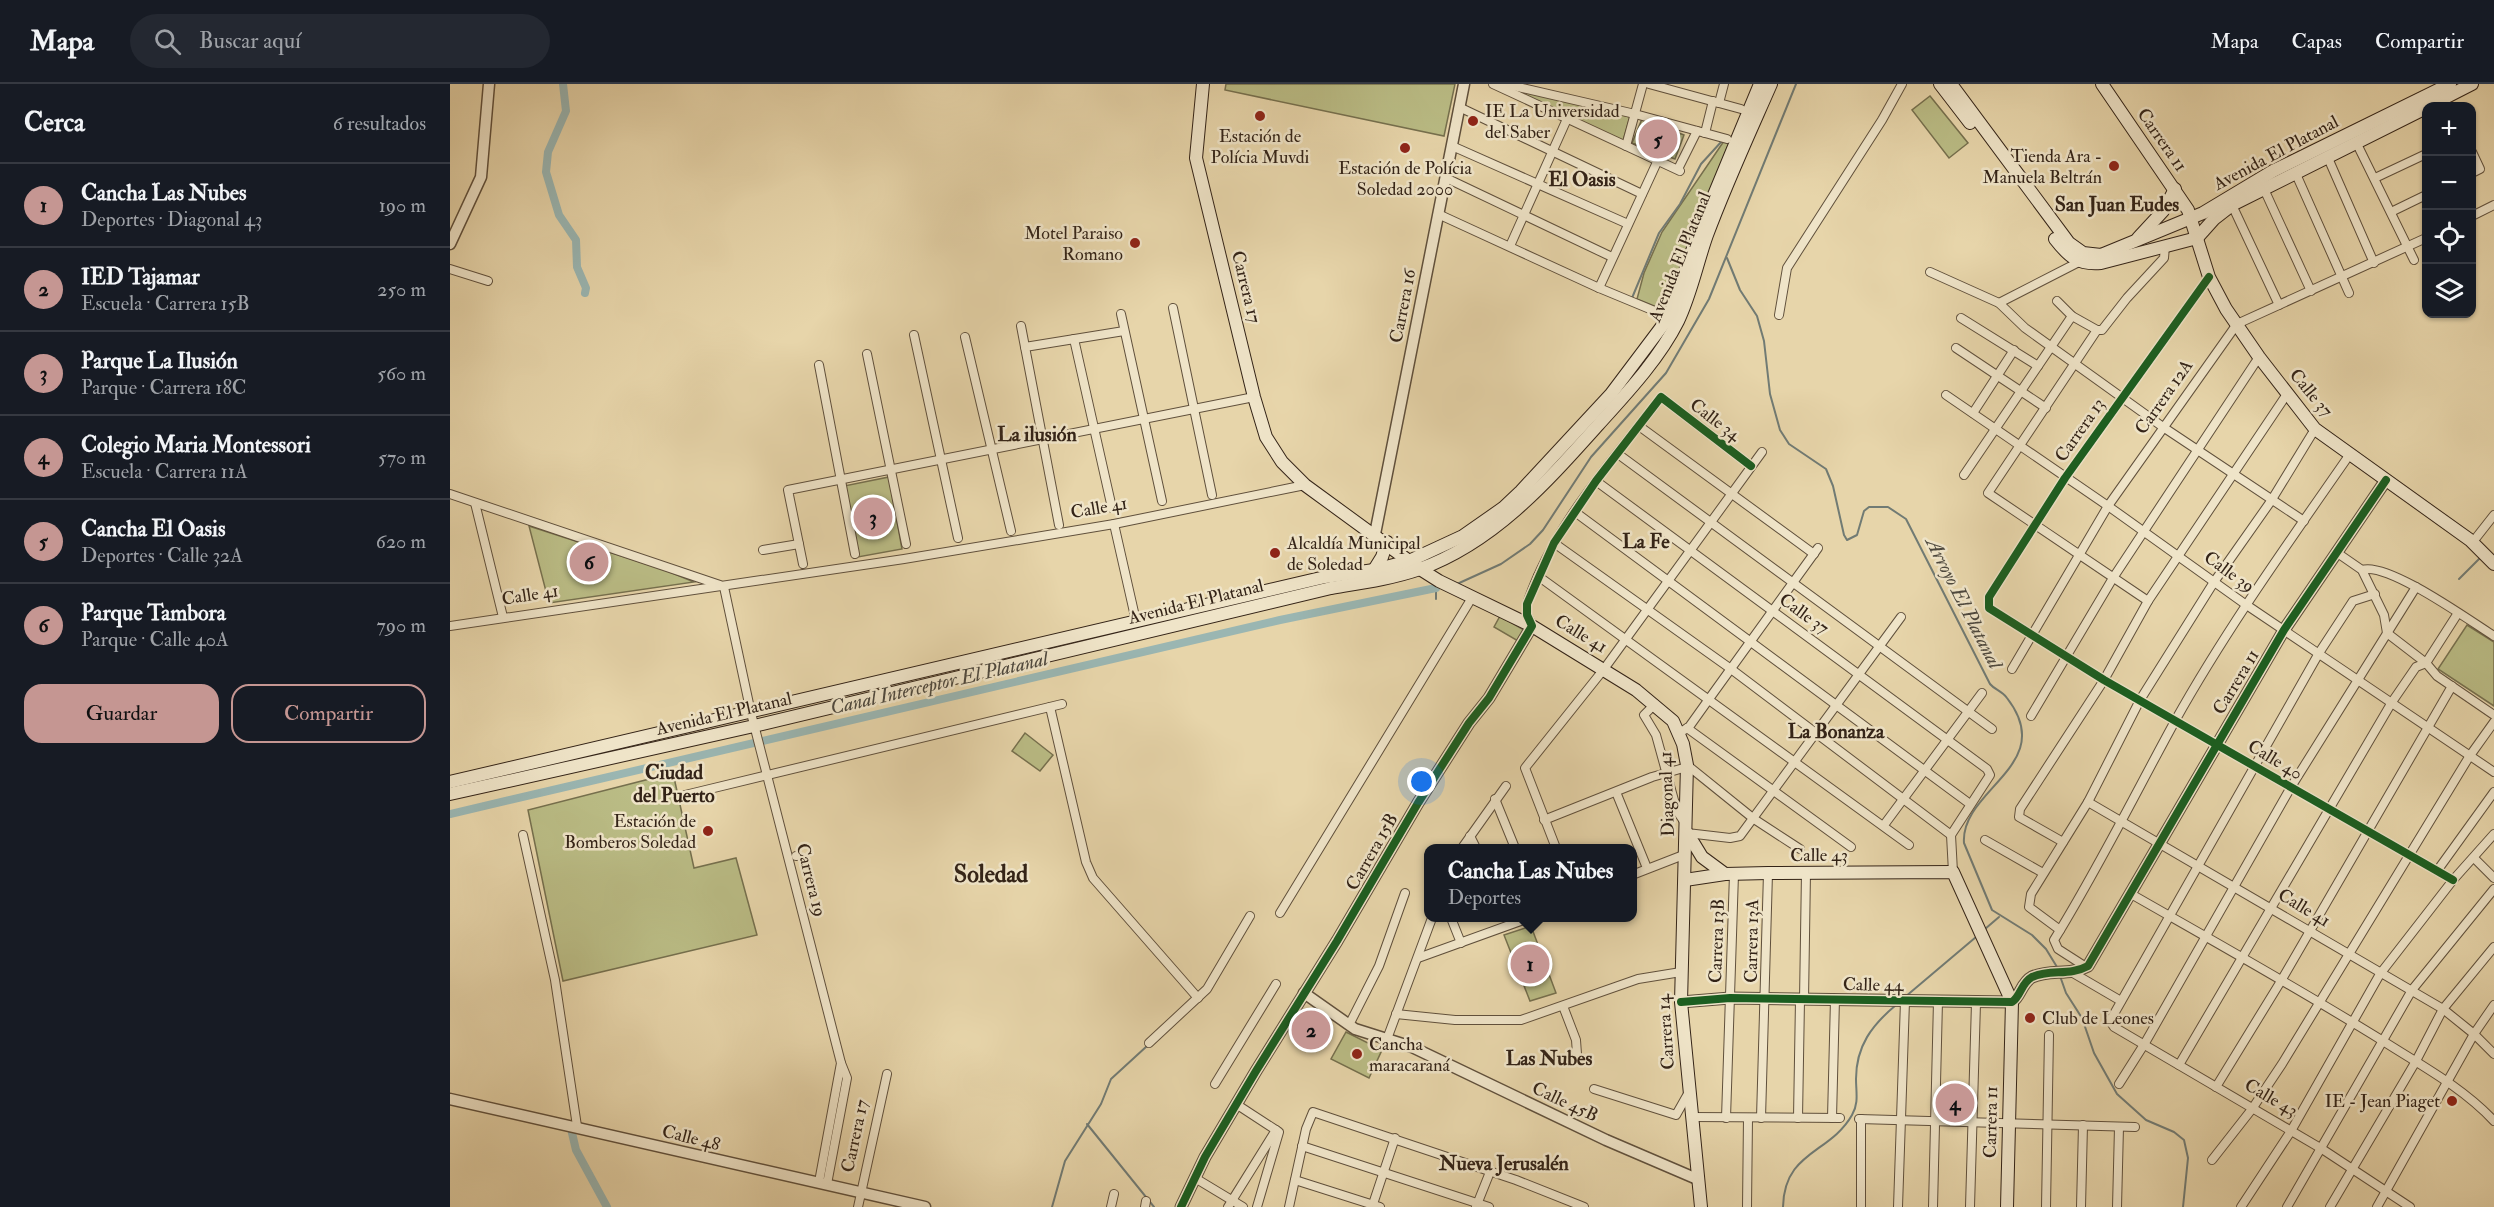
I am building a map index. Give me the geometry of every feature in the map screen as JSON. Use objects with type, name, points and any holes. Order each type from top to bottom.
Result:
[{"type":"main road","name":"Carrera 17","points":[[1203,84],[1196,158],[1254,397],[1266,437],[1282,462],[1305,484]]},
{"type":"main road","name":"Avenida El Platanal","points":[[450,782],[1136,621],[1325,578],[1374,570],[1409,561],[1463,536],[1503,508],[1521,491],[1611,394],[1669,317],[1699,231],[1760,84]]},
{"type":"main road","name":"Avenida El Platanal","points":[[450,794],[755,728],[1420,569],[1456,552],[1511,515],[1583,442],[1625,395],[1655,356],[1678,320],[1707,234],[1771,84]]},
{"type":"main road","points":[[1940,84],[2067,255],[2079,262],[2101,263],[2197,238]]},
{"type":"main road","name":"Avenida El Platanal","points":[[1951,84],[2075,249],[2101,255],[2191,218],[2273,171],[2450,84]]},
{"type":"main road","name":"Carrera 11","points":[[2102,84],[2175,189],[2191,218]]},
{"type":"main road","name":"Avenida El Platanal","points":[[2438,102],[2472,84]]},
{"type":"main road","name":"Avenida El Platanal","points":[[2197,238],[2221,213],[2232,206],[2422,110]]},
{"type":"main road","points":[[2134,243],[2163,211],[2175,189]]},
{"type":"main road","points":[[2203,259],[2210,234],[2221,213]]},
{"type":"main road","name":"Calle 37","points":[[2191,218],[2209,277],[2236,324],[2315,429],[2472,543],[2494,564]]},
{"type":"main road","name":"Calle 41","points":[[1305,484],[1420,569],[1439,581],[1532,626],[1604,669],[1655,705],[1683,730]]},
{"type":"main road","points":[[1374,570],[1382,557],[1386,542]]},
{"type":"main road","name":"Diagonal 41","points":[[1683,730],[1687,766],[1686,854]]},
{"type":"main road","points":[[1687,829],[1702,857],[1730,874]]},
{"type":"main road","name":"Carrera 14","points":[[1686,854],[1680,972],[1681,1002],[1701,1207]]},
{"type":"main road","points":[[1953,872],[2012,1002]]},
{"type":"main road","name":"Calle 43","points":[[1685,880],[1730,874],[1953,872]]},
{"type":"main road","name":"Carrera 11","points":[[2007,1207],[2012,1002]]},
{"type":"street","points":[[450,244],[481,177],[489,84]]},
{"type":"street","name":"Carrera 16","points":[[1375,534],[1464,84]]},
{"type":"street","points":[[1493,84],[1679,170],[1701,132],[1724,84]]},
{"type":"street","points":[[1505,84],[1635,114],[1727,139]]},
{"type":"street","points":[[1551,95],[1554,84]]},
{"type":"street","points":[[1626,146],[1643,84]]},
{"type":"street","points":[[1649,84],[1741,109]]},
{"type":"street","points":[[1779,315],[1787,268],[1882,120],[1902,84]]},
{"type":"street","points":[[1460,107],[1642,194]]},
{"type":"street","points":[[1510,246],[1567,119]]},
{"type":"street","points":[[2357,144],[2414,261]]},
{"type":"street","points":[[1452,146],[1628,224]]},
{"type":"street","points":[[2375,178],[2423,156]]},
{"type":"street","points":[[2328,158],[2374,263]]},
{"type":"street","points":[[1599,288],[1658,160]]},
{"type":"street","points":[[2296,174],[2349,293]]},
{"type":"street","points":[[1446,178],[1612,257]]},
{"type":"street","points":[[2264,189],[2311,291]]},
{"type":"street","points":[[2391,212],[2422,197]]},
{"type":"street","points":[[2476,214],[2494,205]]},
{"type":"street","points":[[2232,206],[2279,305]]},
{"type":"street","points":[[1438,214],[1599,288],[1669,317]]},
{"type":"street","points":[[2236,324],[2422,240]]},
{"type":"street","points":[[2057,301],[2072,316],[2097,330],[2102,330],[2127,298],[2164,258],[2165,246]]},
{"type":"street","points":[[1999,303],[2079,262]]},
{"type":"street","points":[[450,269],[488,281]]},
{"type":"street","points":[[1930,272],[1999,303],[2025,328],[2163,427],[2304,521]]},
{"type":"street","name":"Carrera 13","points":[[1989,608],[1989,597],[2065,478],[2209,277]]},
{"type":"street","points":[[1173,308],[1212,495]]},
{"type":"street","points":[[1120,314],[1162,501]]},
{"type":"street","points":[[1965,475],[2072,316]]},
{"type":"street","points":[[1961,318],[2038,366]]},
{"type":"street","name":"Carrera 12A","points":[[2012,669],[2108,506],[2236,324]]},
{"type":"street","points":[[1021,326],[1059,525]]},
{"type":"street","points":[[2097,330],[2077,364],[1989,490],[1990,496],[2035,524],[2148,602]]},
{"type":"street","points":[[1025,347],[1124,331]]},
{"type":"street","points":[[914,335],[958,538]]},
{"type":"street","points":[[965,337],[1011,531]]},
{"type":"street","points":[[1074,339],[1112,508]]},
{"type":"street","points":[[1956,348],[2046,408]]},
{"type":"street","points":[[1973,413],[2014,350]]},
{"type":"street","points":[[867,354],[906,544]]},
{"type":"street","points":[[2031,716],[2068,658],[2113,578],[2259,357]]},
{"type":"street","points":[[819,365],[855,554]]},
{"type":"street","points":[[2063,842],[2019,817],[2018,814],[2104,680],[2148,602],[2287,394]]},
{"type":"street","name":"Calle 39","points":[[1946,395],[2214,582],[2494,772]]},
{"type":"street","points":[[802,564],[788,490],[840,482],[1254,397]]},
{"type":"street","name":"Calle 34","points":[[1639,426],[1661,398],[1751,466]]},
{"type":"street","points":[[1532,626],[1527,615],[1527,604],[1554,543],[1596,481],[1639,426],[1731,495],[1816,551],[1710,699],[1683,730]]},
{"type":"street","points":[[2060,930],[2029,907],[2031,894],[2088,802],[2140,700],[2214,582],[2271,501],[2315,429]]},
{"type":"street","points":[[1554,844],[1525,768],[1604,669],[1762,452]]},
{"type":"street","points":[[1618,454],[1992,729]]},
{"type":"street","points":[[2086,967],[2064,954],[2054,944],[2060,930],[2123,822],[2176,720],[2246,604],[2350,454]]},
{"type":"street","name":"Carrera 11","points":[[2086,967],[2131,894],[2284,630],[2386,480]]},
{"type":"street","name":"Calle 37","points":[[1596,481],[1689,552],[1987,769],[1990,776],[1970,804]]},
{"type":"street","name":"Calle 41","points":[[450,626],[642,596],[724,586],[1114,524],[1305,484]]},
{"type":"street","points":[[450,494],[724,586]]},
{"type":"street","points":[[475,503],[503,617]]},
{"type":"street","points":[[1575,512],[1970,804],[1951,835],[1953,872]]},
{"type":"street","points":[[2472,543],[2494,515]]},
{"type":"street","points":[[1114,524],[1136,621]]},
{"type":"street","points":[[1554,543],[1731,669],[1951,835]]},
{"type":"street","points":[[763,550],[799,544]]},
{"type":"street","points":[[2336,552],[2362,570],[2375,594],[2386,622],[2387,633],[2427,663],[2437,676],[2494,715]]},
{"type":"street","points":[[2362,570],[2375,568],[2416,587],[2494,636]]},
{"type":"street","points":[[1538,576],[1909,844]]},
{"type":"street","name":"Carrera 19","points":[[724,586],[751,712],[842,1068],[823,1183]]},
{"type":"street","points":[[2119,1084],[2145,1043],[2291,787],[2416,587]]},
{"type":"street","points":[[1280,913],[1467,593]]},
{"type":"street","points":[[2069,973],[2121,1001],[2319,653],[2353,601],[2375,594]]},
{"type":"street","name":"Calle 40","points":[[1989,608],[2104,680],[2453,880]]},
{"type":"street","points":[[2178,1065],[2392,702],[2416,667],[2427,663],[2458,613]]},
{"type":"street","points":[[1655,705],[1644,715],[1656,735],[1677,811],[1687,829],[1735,838],[1754,819],[1776,790],[1901,617]]},
{"type":"street","name":"Carrera 15B","points":[[1181,1207],[1236,1104],[1418,803],[1469,723],[1488,698],[1532,626]]},
{"type":"street","points":[[2216,1087],[2281,981],[2452,686]]},
{"type":"street","points":[[1884,825],[1982,693]]},
{"type":"street","points":[[685,795],[1062,704]]},
{"type":"street","points":[[1050,707],[1086,862],[1093,878],[1198,998]]},
{"type":"street","points":[[2212,1160],[2252,1109],[2320,1004],[2409,854],[2469,757],[2494,722]]},
{"type":"street","name":"Calle 41","points":[[1683,730],[1776,790],[1851,847]]},
{"type":"street","points":[[1544,820],[1666,772],[1687,766],[1754,819],[1800,849]]},
{"type":"street","points":[[1465,844],[1506,786]]},
{"type":"street","points":[[1616,792],[1647,868]]},
{"type":"street","points":[[2437,871],[2494,792]]},
{"type":"street","points":[[1495,799],[1513,844]]},
{"type":"street","name":"Calle 41","points":[[2088,802],[2309,933],[2443,1009],[2494,1054]]},
{"type":"street","points":[[2241,1207],[2291,1131],[2351,1021],[2380,974],[2453,880],[2494,834]]},
{"type":"street","points":[[523,835],[555,980],[575,1126]]},
{"type":"street","points":[[1470,836],[1474,844]]},
{"type":"street","points":[[1985,840],[2043,873]]},
{"type":"street","points":[[1637,873],[1686,854]]},
{"type":"street","points":[[2474,858],[2494,878]]},
{"type":"street","points":[[1798,1118],[1806,872]]},
{"type":"street","name":"Carrera 13A","points":[[1761,1118],[1768,873]]},
{"type":"street","name":"Carrera 13B","points":[[1726,1118],[1730,998],[1730,874]]},
{"type":"street","points":[[2287,1207],[2412,990],[2494,889]]},
{"type":"street","points":[[1348,1025],[1379,966],[1406,893]]},
{"type":"street","points":[[2131,894],[2416,1061],[2476,1102],[2494,1121]]},
{"type":"street","points":[[1149,1043],[1207,989],[1250,916]]},
{"type":"street","points":[[1387,1039],[1431,922]]},
{"type":"street","points":[[1453,922],[1461,943]]},
{"type":"street","points":[[1418,958],[1461,943],[1505,922]]},
{"type":"street","points":[[2330,1207],[2416,1061],[2443,1009],[2494,947]]},
{"type":"street","points":[[2012,1002],[2027,981],[2036,976],[2069,973],[2086,967]]},
{"type":"street","points":[[1396,1014],[1455,1020],[1521,1020],[1638,979],[1680,972]]},
{"type":"street","points":[[1215,1084],[1276,984]]},
{"type":"street","name":"Calle 45B","points":[[1304,993],[1348,1025],[1412,1047],[1606,1140],[1697,1179]]},
{"type":"street","name":"Calle 44","points":[[1681,1002],[1730,998],[2012,1002]]},
{"type":"street","points":[[1691,1117],[1836,1118],[1835,999]]},
{"type":"street","points":[[1898,1207],[1905,1001]]},
{"type":"street","points":[[1933,1207],[1938,1001]]},
{"type":"street","name":"Calle 43","points":[[2121,1001],[2110,1017],[2111,1024],[2322,1149],[2410,1207]]},
{"type":"street","points":[[1970,1207],[1976,1003]]},
{"type":"street","points":[[2377,1207],[2474,1034],[2494,1005]]},
{"type":"street","points":[[1563,1006],[1576,1040],[1577,1053]]},
{"type":"street","points":[[2046,1207],[2049,1035]]},
{"type":"street","name":"Carrera 17","points":[[858,1207],[887,1074]]},
{"type":"street","points":[[1594,1089],[1676,1115],[1689,1092]]},
{"type":"street","name":"Calle 48","points":[[450,1099],[925,1207]]},
{"type":"street","points":[[1236,1104],[1278,1131]]},
{"type":"street","points":[[1289,1207],[1302,1146],[1313,1112],[1395,1138],[1584,1207]]},
{"type":"street","points":[[1747,1207],[1748,1118]]},
{"type":"street","points":[[1861,1207],[1860,1119],[2135,1127]]},
{"type":"street","points":[[2081,1207],[2083,1125]]},
{"type":"street","points":[[2117,1207],[2120,1126]]},
{"type":"street","points":[[1229,1204],[1278,1131]]},
{"type":"street","points":[[1257,1207],[1278,1131]]},
{"type":"street","points":[[1295,1180],[1375,1206],[1395,1138]]},
{"type":"street","points":[[1302,1146],[1477,1205],[1489,1207]]},
{"type":"street","points":[[1477,1205],[1490,1172]]},
{"type":"street","points":[[1195,1178],[1229,1204],[1243,1207]]},
{"type":"street","points":[[1111,1207],[1114,1194]]},
{"type":"green space","points":[[1226,84],[1455,84],[1444,136],[1225,90]]},
{"type":"green space","points":[[1497,84],[1630,117],[1623,141]]},
{"type":"green space","points":[[1930,96],[1968,143],[1949,158],[1912,110]]},
{"type":"green space","points":[[1642,119],[1684,135],[1675,159],[1632,143]]},
{"type":"green space","points":[[1724,141],[1729,143],[1664,310],[1637,299],[1644,273],[1662,232]]},
{"type":"green space","points":[[889,477],[902,549],[858,557],[844,486]]},
{"type":"green space","points":[[529,526],[665,570],[694,582],[549,603]]},
{"type":"green space","points":[[1500,616],[1524,630],[1518,641],[1494,627]]},
{"type":"green space","points":[[2467,625],[2494,642],[2494,706],[2438,669]]},
{"type":"green space","points":[[1025,733],[1053,755],[1040,771],[1012,751]]},
{"type":"green space","points":[[673,773],[694,868],[736,858],[757,935],[563,981],[528,810]]},
{"type":"green space","points":[[1531,926],[1556,993],[1530,1001],[1504,935]]},
{"type":"green space","name":"Cancha maracaraná","points":[[1346,1032],[1382,1050],[1369,1078],[1331,1059]]},
{"type":"waterway","points":[[563,84],[566,111],[548,152],[546,172],[559,215],[576,240],[577,267],[586,288],[585,293]]},
{"type":"waterway","points":[[1457,584],[1501,564],[1530,544],[1543,530],[1591,457],[1666,373],[1709,299],[1796,84]]},
{"type":"waterway","points":[[1632,298],[1659,233],[1680,204],[1701,164],[1722,141]]},
{"type":"waterway","name":"Arroyo El Platanal","points":[[1727,258],[1740,290],[1757,316],[1764,341],[1770,394],[1780,430],[1789,444],[1826,469],[1833,486],[1847,540],[1857,535],[1864,511],[1869,507],[1888,507],[1906,519],[1990,684],[2007,698],[2020,721],[2022,741],[2015,759],[1976,807],[1967,824],[1964,843],[1992,910],[2032,935],[2046,949],[2057,967]]},
{"type":"waterway","points":[[2459,579],[2480,558]]},
{"type":"waterway","name":"Canal Interceptor El Platanal","points":[[1436,599],[1436,588],[1439,588]]},
{"type":"waterway","name":"Canal Interceptor El Platanal","points":[[450,814],[1280,620],[1436,588]]},
{"type":"waterway","points":[[1985,929],[1999,917]]},
{"type":"waterway","points":[[1905,997],[1976,937]]},
{"type":"waterway","name":"Arroyo El Platanal","points":[[2060,976],[2066,993],[2082,1018],[2094,1053],[2117,1094],[2146,1120],[2174,1132],[2184,1140],[2188,1158],[2183,1207]]},
{"type":"waterway","points":[[1783,1207],[1785,1189],[1791,1174],[1799,1164],[1843,1128],[1852,1115],[1856,1102],[1857,1067],[1862,1046],[1880,1020],[1896,1005]]},
{"type":"waterway","points":[[1052,1207],[1065,1161],[1101,1104],[1111,1079],[1147,1046]]},
{"type":"waterway","points":[[1087,1124],[1154,1207]]},
{"type":"waterway","points":[[572,1133],[576,1150],[607,1207]]},
{"type":"cycle path","points":[[2209,277],[2065,478],[1989,597],[1989,608],[2104,680],[2453,880]]},
{"type":"cycle path","points":[[1181,1207],[1205,1157],[1256,1071],[1337,941],[1418,803],[1469,723],[1489,698],[1532,626],[1527,615],[1527,604],[1554,543],[1596,481],[1661,397],[1751,466]]},
{"type":"cycle path","points":[[1681,1002],[1730,998],[2012,1002],[2032,977],[2046,973],[2074,971],[2088,966],[2284,630],[2386,480]]},
{"type":"place","name":"Estación de Polícia Muvdi","points":[[1260,116]]},
{"type":"place","name":"IE La Universidad del Saber","points":[[1473,121]]},
{"type":"place","name":"Cancha El Oasis","points":[[1658,139]]},
{"type":"place","name":"Estación de Polícia Soledad 2000","points":[[1405,148]]},
{"type":"place","name":"Tienda Ara - Manuela Beltrán","points":[[2114,166]]},
{"type":"place","name":"Motel Paraiso Romano","points":[[1135,243]]},
{"type":"place","name":"Parque La Ilusión","points":[[873,517]]},
{"type":"place","name":"Alcaldía Municipal de Soledad","points":[[1275,553]]},
{"type":"place","name":"Parque Tambora","points":[[589,562]]},
{"type":"place","name":"Estación de Bomberos Soledad","points":[[708,831]]},
{"type":"place","name":"Cancha Las Nubes","points":[[1530,964]]},
{"type":"place","name":"Club de Leones","points":[[2030,1018]]},
{"type":"place","name":"IED Tajamar","points":[[1311,1030]]},
{"type":"place","name":"Cancha maracaraná","points":[[1357,1054]]},
{"type":"place","name":"IE - Jean Piaget","points":[[2452,1101]]},
{"type":"place","name":"Colegio Maria Montessori","points":[[1955,1103]]},
{"type":"district","name":"El Oasis","points":[[1582,179]]},
{"type":"district","name":"San Juan Eudes","points":[[2117,204]]},
{"type":"district","name":"La ilusión","points":[[1037,434]]},
{"type":"district","name":"La Fe","points":[[1646,541]]},
{"type":"district","name":"La Bonanza","points":[[1836,731]]},
{"type":"district","name":"Ciudad del Puerto","points":[[674,784]]},
{"type":"district","name":"Soledad","points":[[991,874]]},
{"type":"district","name":"Las Nubes","points":[[1549,1058]]},
{"type":"district","name":"Nueva Jerusalén","points":[[1504,1163]]}]
